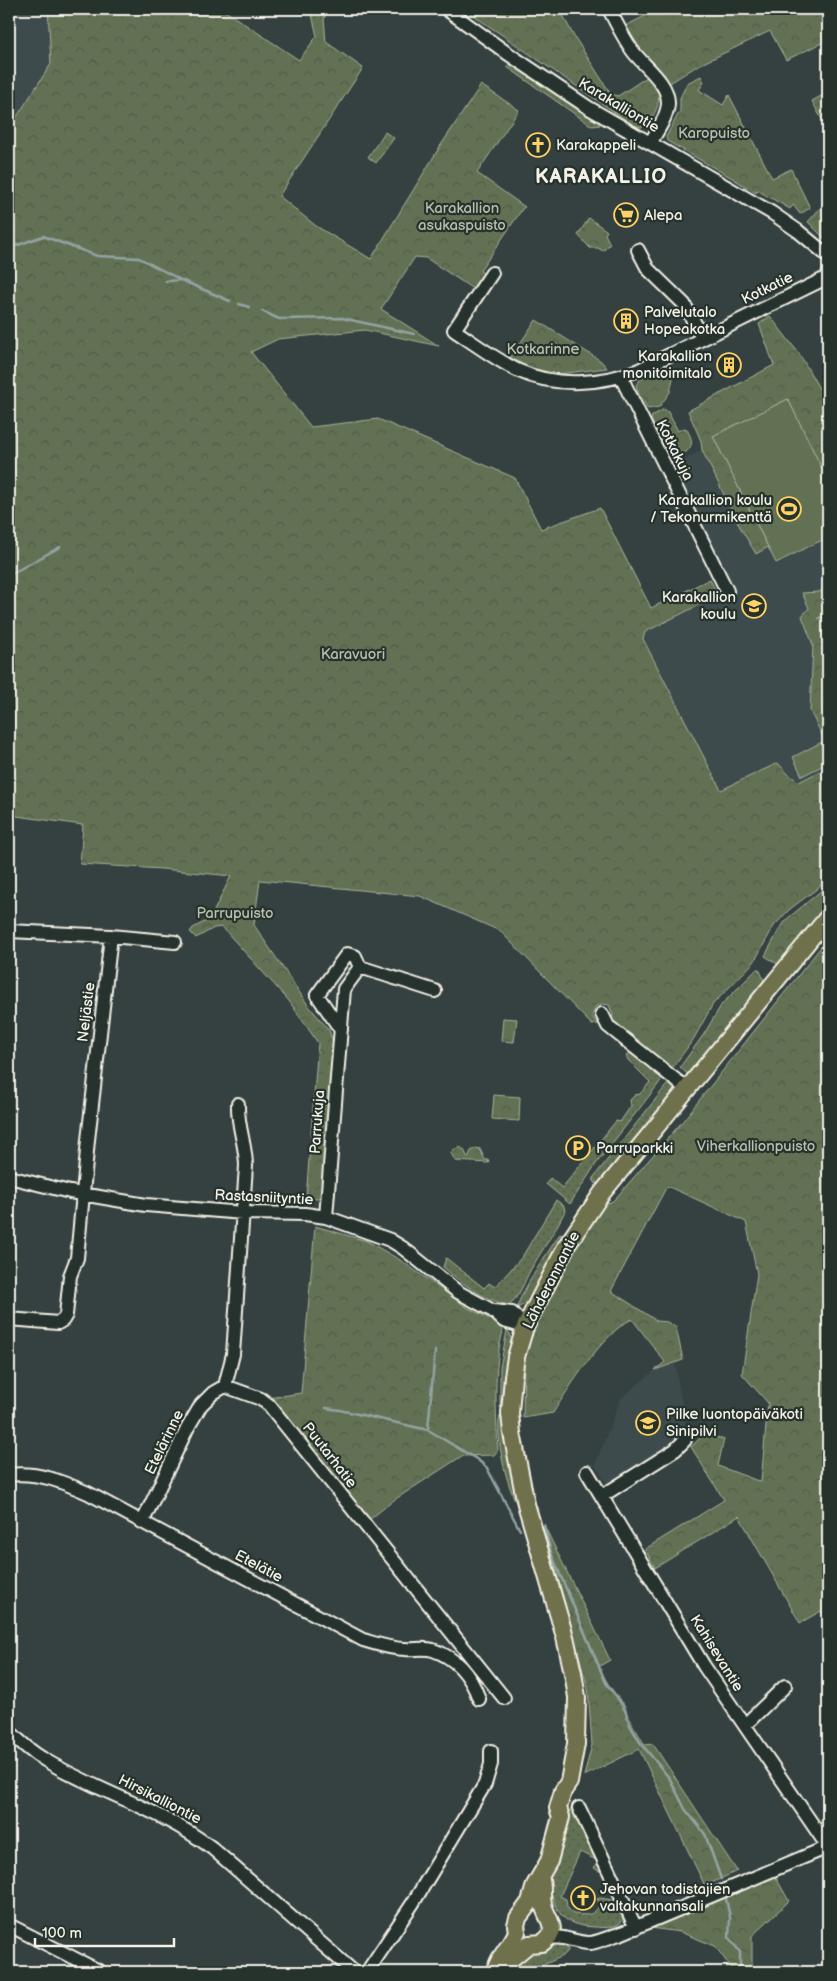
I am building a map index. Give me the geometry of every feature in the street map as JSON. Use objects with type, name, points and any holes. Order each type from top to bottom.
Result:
[{"type":"main road","name":"Lähderannantie","points":[[522,1913],[530,1902],[535,1885],[549,1861],[561,1817],[567,1810],[572,1793],[569,1782],[576,1744],[577,1697],[566,1637],[518,1472],[511,1420],[513,1377],[516,1357],[525,1327],[552,1272],[581,1221],[602,1192],[828,917]]},
{"type":"main road","points":[[494,1972],[529,1944],[539,1944],[547,1939],[552,1930],[540,1878]]},
{"type":"main road","points":[[494,1972],[517,1932],[517,1922],[522,1913]]},
{"type":"street","name":"Karakalliontie","points":[[446,9],[589,108],[772,213],[798,231],[828,256]]},
{"type":"street","points":[[608,9],[632,50],[657,78],[667,95],[668,105],[665,115],[650,143]]},
{"type":"street","points":[[638,250],[648,268],[684,304],[703,338]]},
{"type":"street","name":"Kotkatie","points":[[492,273],[454,330],[511,367],[538,377],[564,382],[583,382],[621,377],[828,277]]},
{"type":"street","name":"Kotkakuja","points":[[621,377],[727,591]]},
{"type":"street","points":[[9,931],[112,936],[174,942]]},
{"type":"street","name":"Neljästie","points":[[9,1319],[58,1323],[66,1315],[70,1276],[78,1258],[83,1194],[112,936]]},
{"type":"street","points":[[341,1030],[317,995],[347,954],[356,956],[360,967],[435,990]]},
{"type":"street","name":"Parrukuja","points":[[326,1217],[344,989],[360,967]]},
{"type":"street","points":[[602,1014],[608,1026],[687,1089]]},
{"type":"street","points":[[225,1386],[233,1354],[246,1156],[238,1119],[238,1104]]},
{"type":"street","name":"Rastasniityntie","points":[[9,1177],[83,1194],[177,1209],[305,1214],[326,1217],[390,1240],[403,1248],[458,1292],[494,1311],[508,1312],[515,1315],[525,1327]]},
{"type":"street","name":"Etelärinne","points":[[143,1521],[188,1426],[201,1405],[213,1393],[225,1386]]},
{"type":"street","name":"Puutarhatie","points":[[225,1386],[262,1399],[269,1405],[504,1698]]},
{"type":"street","points":[[602,1496],[675,1450],[685,1440]]},
{"type":"street","name":"Kahisevantie","points":[[587,1472],[704,1666],[828,1847]]},
{"type":"street","name":"Etelätie","points":[[9,1475],[33,1475],[58,1481],[88,1493],[364,1640],[380,1646],[398,1649],[432,1650],[447,1656],[466,1672],[480,1699]]},
{"type":"street","points":[[745,1725],[785,1686]]},
{"type":"street","name":"Hirsikalliontie","points":[[9,1731],[44,1760],[168,1818],[191,1832],[212,1848],[354,1972]]},
{"type":"street","points":[[367,1972],[413,1903],[485,1784],[491,1764],[491,1751]]},
{"type":"street","points":[[579,1808],[636,1928]]},
{"type":"street","points":[[547,1939],[561,1936],[579,1942],[591,1943],[636,1928],[828,1847]]},
{"type":"street","points":[[522,1913],[535,1908],[563,1929],[604,1938]]},
{"type":"street","points":[[9,1925],[101,1972]]},
{"type":"street","points":[[517,1932],[520,1938],[529,1944]]},
{"type":"shaded area","points":[[9,9],[50,9],[51,64],[9,129]]},
{"type":"shaded area","name":"Karakallion koulu","points":[[788,399],[828,481],[828,587],[819,592],[809,609],[802,616],[813,645],[810,711],[828,747],[828,767],[799,782],[721,790],[643,638],[645,632],[713,598],[716,604],[734,595],[670,467],[702,450],[701,441]]},
{"type":"shaded area","name":"Pilke luontopäiväkoti Sinipilvi","points":[[675,1363],[686,1428],[678,1433],[661,1452],[607,1484],[595,1465],[621,1398],[655,1370]]},
{"type":"green space","name":"Karavuori","points":[[48,9],[222,9],[299,60],[317,36],[312,15],[316,9],[330,9],[324,18],[326,42],[363,68],[279,196],[316,226],[371,259],[439,148],[481,85],[519,110],[477,173],[525,207],[480,271],[487,276],[476,291],[426,258],[415,257],[381,309],[439,346],[365,330],[278,339],[251,352],[311,427],[378,419],[515,478],[541,529],[600,508],[651,608],[710,579],[717,594],[713,598],[645,632],[643,639],[721,790],[778,763],[799,782],[828,767],[828,876],[818,888],[790,909],[774,926],[754,962],[713,1004],[693,1040],[670,1071],[611,1021],[613,1015],[609,1005],[602,1004],[596,1006],[592,1016],[598,1024],[592,1025],[500,931],[420,896],[260,880],[254,925],[308,1005],[329,1030],[333,1042],[322,1198],[306,1198],[318,1043],[289,1001],[222,927],[214,928],[196,938],[190,932],[193,928],[210,919],[231,876],[162,869],[80,864],[83,825],[9,815],[9,129],[51,64]]},
{"type":"green space","points":[[464,9],[560,9],[572,33],[611,94],[618,96],[647,77],[658,89],[659,100],[656,111],[649,121],[641,127],[633,125]]},
{"type":"green space","points":[[655,9],[828,9],[828,40],[786,60],[770,31],[697,66],[670,83],[633,46],[623,27],[655,11]]},
{"type":"green space","points":[[510,63],[600,125],[592,126],[507,67]]},
{"type":"green space","name":"Karopuisto","points":[[701,76],[704,82],[699,90],[723,105],[729,95],[772,178],[791,169],[810,208],[800,214],[793,205],[790,209],[757,190],[756,193],[667,141],[666,137],[680,111],[680,98],[687,83]]},
{"type":"green space","points":[[828,92],[828,131],[812,101]]},
{"type":"green space","points":[[385,132],[394,138],[376,163],[368,157]]},
{"type":"green space","points":[[828,199],[828,242],[808,222]]},
{"type":"green space","points":[[589,218],[607,231],[605,234],[610,244],[603,251],[598,248],[590,248],[578,235]]},
{"type":"green space","points":[[770,316],[800,355],[828,404],[828,481],[788,399],[713,436],[768,547],[756,554],[740,527],[702,450],[701,441],[688,411],[774,365],[759,324]]},
{"type":"green space","name":"Kotkarinne","points":[[536,320],[601,361],[607,368],[558,374],[516,365],[508,361]]},
{"type":"green space","points":[[671,366],[675,369],[670,392],[659,407],[648,409],[639,395],[636,385],[642,378],[652,372]]},
{"type":"green space","name":"Karakallion koulu / Tekonurmikenttä","points":[[788,399],[828,481],[828,537],[776,563],[713,436]]},
{"type":"green space","points":[[664,409],[668,412],[678,431],[684,428],[687,429],[691,443],[690,448],[684,453],[673,455],[667,452],[651,420],[652,416]]},
{"type":"green space","points":[[828,587],[828,747],[810,711],[813,645],[802,616],[809,608],[802,593],[819,592]]},
{"type":"green space","points":[[822,742],[828,754],[828,763],[802,776],[793,757]]},
{"type":"green space","points":[[828,885],[828,905],[779,965],[765,956],[787,919]]},
{"type":"green space","name":"Viherkallionpuisto","points":[[828,938],[828,1623],[821,1611],[800,1623],[739,1516],[655,1568],[645,1549],[724,1500],[691,1447],[704,1434],[724,1439],[718,1466],[761,1482],[768,1403],[742,1374],[757,1274],[746,1222],[667,1186],[611,1291],[657,1321],[667,1322],[676,1327],[683,1360],[655,1370],[665,1362],[632,1319],[610,1335],[599,1347],[553,1413],[523,1418],[524,1356],[546,1302],[579,1238],[607,1201],[609,1203],[614,1200],[682,1122]]},
{"type":"green space","points":[[759,969],[765,982],[689,1076],[680,1067],[704,1034],[722,1004]]},
{"type":"green space","points":[[503,1018],[517,1019],[514,1042],[501,1041]]},
{"type":"green space","points":[[632,1053],[664,1077],[596,1164],[570,1204],[546,1184],[550,1178],[562,1188],[616,1121],[620,1122],[631,1106],[630,1100],[635,1095],[640,1094],[650,1082],[628,1060],[626,1055]]},
{"type":"green space","points":[[670,1081],[675,1093],[617,1164],[597,1185],[593,1178]]},
{"type":"green space","points":[[494,1095],[520,1097],[519,1121],[492,1119]]},
{"type":"green space","points":[[460,1147],[468,1158],[471,1151],[476,1148],[480,1149],[485,1160],[488,1160],[489,1163],[455,1161],[451,1153]]},
{"type":"green space","points":[[556,1200],[564,1206],[565,1211],[531,1269],[519,1294],[508,1305],[481,1295],[443,1267],[446,1258],[484,1288],[489,1283],[495,1287],[522,1257]]},
{"type":"green space","points":[[315,1226],[367,1241],[400,1260],[468,1308],[494,1321],[503,1331],[496,1375],[498,1450],[494,1455],[462,1456],[394,1500],[364,1524],[262,1399],[301,1393]]},
{"type":"green space","points":[[563,1233],[529,1302],[517,1308],[523,1292],[535,1272],[559,1235]]},
{"type":"green space","points":[[507,1330],[513,1346],[500,1407],[500,1368]]},
{"type":"green space","points":[[500,1416],[523,1518],[504,1468],[499,1435]]},
{"type":"green space","points":[[544,1525],[610,1660],[598,1667],[645,1745],[653,1744],[737,1871],[705,1886],[639,1749],[584,1776],[592,1745],[588,1689]]},
{"type":"green space","points":[[572,1804],[577,1809],[605,1874],[594,1868],[598,1861],[580,1852],[560,1896],[566,1899],[567,1907],[573,1914],[586,1915],[592,1913],[598,1908],[600,1904],[597,1899],[600,1898],[619,1901],[626,1915],[616,1925],[607,1927],[586,1926],[578,1925],[565,1919],[557,1908],[551,1891],[547,1889]]},
{"type":"green space","points":[[775,1876],[789,1901],[752,1936],[752,1964],[758,1972],[734,1972],[715,1946],[680,1932],[651,1928]]},
{"type":"green space","points":[[567,1941],[568,1951],[563,1956],[528,1972],[503,1972],[532,1950],[548,1944]]},
{"type":"waterway","points":[[9,253],[15,246],[43,236],[97,256],[139,258],[181,280]]},
{"type":"waterway","points":[[166,281],[181,280],[230,301]]},
{"type":"waterway","points":[[239,304],[249,307]]},
{"type":"waterway","points":[[262,311],[279,319],[342,318],[414,334]]},
{"type":"waterway","points":[[9,575],[60,547]]},
{"type":"waterway","points":[[819,618],[828,616]]},
{"type":"waterway","points":[[428,1429],[435,1351]]},
{"type":"waterway","points":[[326,1408],[428,1430],[478,1460],[487,1468],[520,1530]]},
{"type":"waterway","points":[[544,1525],[551,1553],[606,1683],[624,1706],[630,1725],[640,1742],[670,1779],[685,1809],[705,1834],[721,1879]]},
{"type":"waterway","points":[[726,1899],[730,1917],[729,1938],[740,1952],[740,1968],[763,1972]]},
{"type":"place","name":"Karakappeli","points":[[538,145]]},
{"type":"place","name":"Alepa","points":[[626,215]]},
{"type":"place","name":"Palvelutalo Hopeakotka","points":[[626,321]]},
{"type":"place","name":"Karakallion monitoimitalo","points":[[729,365]]},
{"type":"place","name":"Karakallion koulu / Tekonurmikenttä","points":[[789,509]]},
{"type":"place","name":"Karakallion koulu","points":[[754,606]]},
{"type":"place","name":"Parruparkki","points":[[578,1148]]},
{"type":"place","name":"Pilke luontopäiväkoti Sinipilvi","points":[[648,1423]]},
{"type":"place","name":"Jehovan todistajien valtakunnansali","points":[[583,1898]]},
{"type":"district","name":"KARAKALLIO","points":[[601,176]]},
{"type":"park label","name":"Karakallion asukaspuisto","points":[[462,216]]},
{"type":"park label","name":"Parrupuisto","points":[[235,913]]}]
